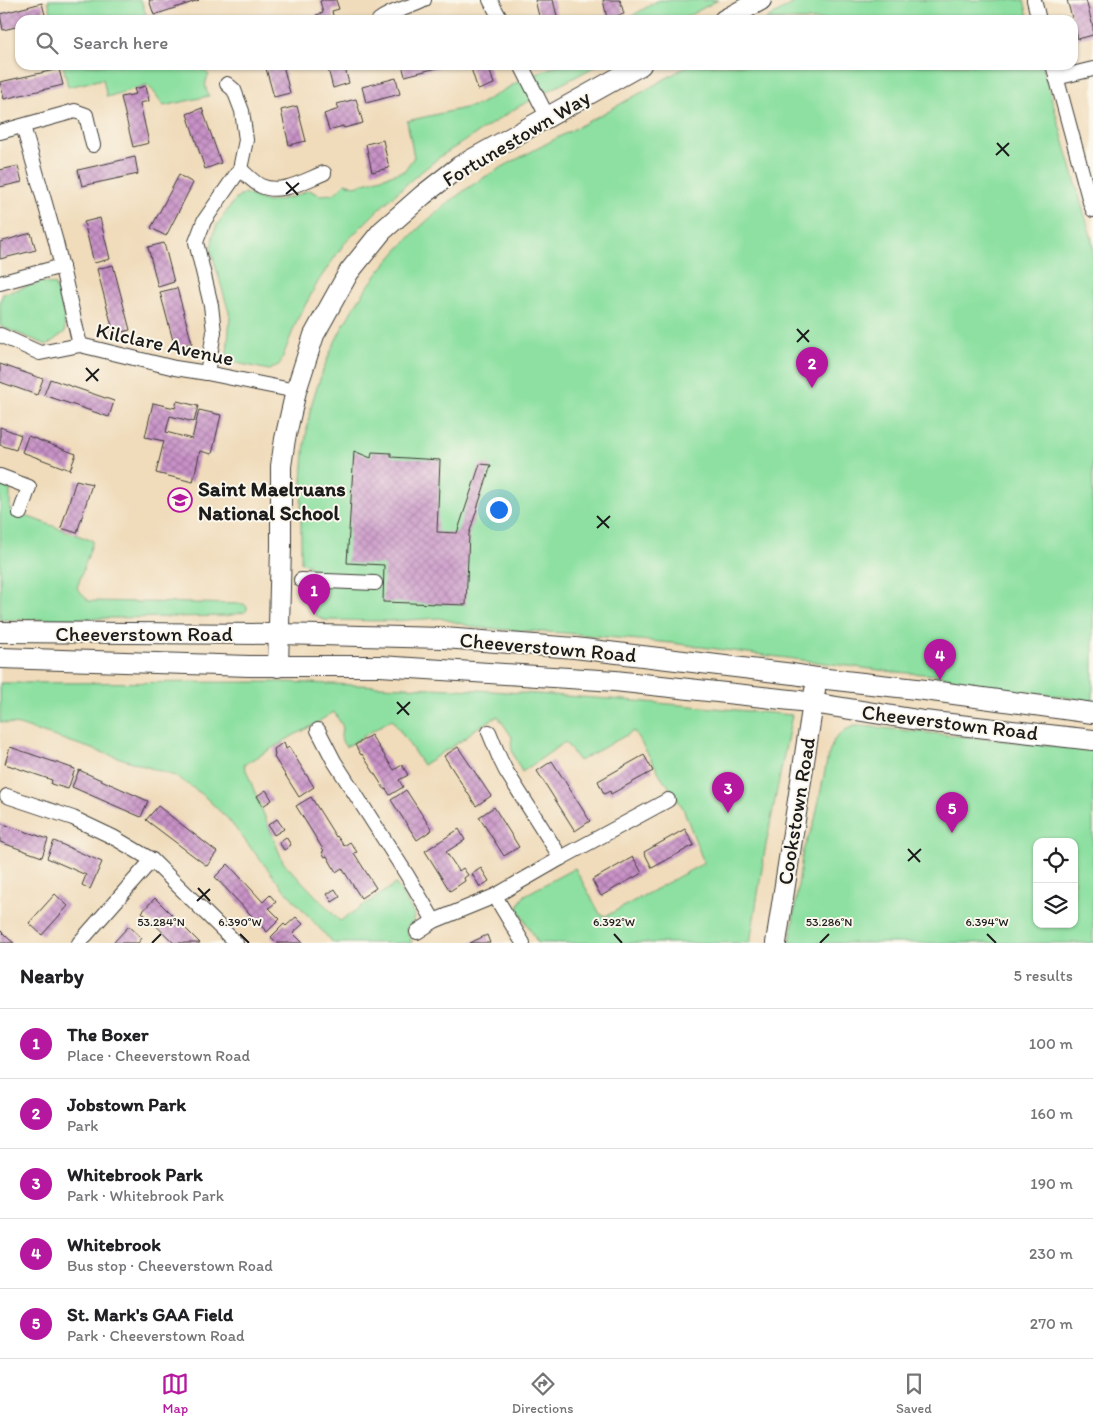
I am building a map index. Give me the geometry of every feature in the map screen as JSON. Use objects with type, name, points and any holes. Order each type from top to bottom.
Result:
[{"type":"main road","points":[[733,15],[761,0]]},
{"type":"main road","name":"Fortunestown Way","points":[[278,667],[281,466],[285,439],[296,391],[314,334],[349,272],[382,231],[460,166],[632,70]]},
{"type":"main road","name":"Cheeverstown Road","points":[[0,632],[278,634],[444,638],[575,648],[925,690],[1093,713]]},
{"type":"main road","name":"Cheeverstown Road","points":[[0,658],[278,667],[380,666],[615,681],[813,704],[924,721],[1093,740]]},
{"type":"main road","name":"Cookstown Road","points":[[776,943],[818,678]]},
{"type":"street","points":[[386,15],[418,4],[424,0]]},
{"type":"street","points":[[490,0],[498,15]]},
{"type":"street","points":[[1034,0],[1038,15]]},
{"type":"street","points":[[1093,69],[1054,72],[1093,210]]},
{"type":"street","points":[[524,70],[548,118]]},
{"type":"street","points":[[207,373],[214,332],[211,305],[196,242],[204,221],[240,169],[246,140],[242,111],[234,90],[227,84]]},
{"type":"street","points":[[0,132],[75,111],[86,115],[93,145]]},
{"type":"street","points":[[23,126],[62,266],[80,345]]},
{"type":"street","points":[[240,169],[260,186],[274,189],[289,186],[324,173]]},
{"type":"street","points":[[0,283],[62,266]]},
{"type":"street","name":"Kilclare Avenue","points":[[0,335],[40,352],[80,345],[175,368],[296,391]]},
{"type":"street","points":[[0,476],[29,487],[20,513]]},
{"type":"street","points":[[301,580],[374,583]]},
{"type":"street","points":[[318,730],[334,760],[434,921]]},
{"type":"street","points":[[489,732],[506,771],[561,858]]},
{"type":"street","points":[[7,796],[73,818],[113,837],[152,860],[236,943]]},
{"type":"street","points":[[417,932],[434,921],[495,896],[668,800]]},
{"type":"street","points":[[79,943],[152,860]]},
{"type":"street","points":[[495,896],[523,943]]},
{"type":"green space","points":[[48,0],[141,0],[146,15],[52,15]]},
{"type":"green space","points":[[659,0],[718,0],[690,15],[634,15]]},
{"type":"green space","points":[[799,0],[1024,0],[1028,15],[774,15]]},
{"type":"green space","points":[[64,70],[204,70],[209,75],[206,85],[209,96],[164,106],[147,85],[107,97],[103,79],[68,87]]},
{"type":"green space","points":[[546,70],[588,70],[518,107],[441,156],[380,208],[344,244],[319,280],[297,320],[280,364],[269,370],[232,362],[227,354],[230,316],[211,250],[213,235],[217,225],[234,201],[244,193],[268,202],[296,196],[309,190],[320,195],[334,194],[345,183],[355,186],[404,171],[414,157],[407,121],[478,105],[516,83]]},
{"type":"green space","points":[[680,70],[1043,70],[1093,244],[1093,701],[976,685],[937,675],[894,672],[671,643],[564,633],[477,628],[440,618],[390,621],[324,620],[316,616],[311,610],[307,603],[309,564],[301,563],[304,449],[313,398],[321,376],[345,322],[361,297],[378,272],[419,228],[465,190],[498,169]]},
{"type":"green space","points":[[42,282],[55,285],[64,315],[65,332],[47,345],[0,326],[0,301],[3,294]]},
{"type":"green space","points":[[0,485],[10,489],[10,510],[93,541],[77,588],[89,601],[244,604],[247,610],[226,616],[0,620]]},
{"type":"green space","points":[[284,682],[477,690],[624,700],[792,715],[765,850],[750,943],[538,943],[518,909],[525,895],[575,868],[600,914],[606,916],[704,863],[683,808],[664,781],[634,731],[579,761],[565,742],[522,772],[512,751],[512,737],[498,716],[472,731],[467,737],[423,765],[392,719],[346,747],[341,737],[343,727],[334,712],[244,765],[283,862],[340,921],[396,884],[414,914],[413,921],[406,929],[412,943],[333,943],[282,887],[228,819],[202,794],[175,776],[19,725],[0,722],[0,683]]},
{"type":"green space","points":[[854,726],[863,726],[1093,750],[1093,943],[790,943],[803,850],[814,824],[828,756],[834,740],[845,730]]},
{"type":"building","points":[[149,0],[199,0],[154,15]]},
{"type":"building","points":[[336,0],[339,9],[332,11],[333,15],[316,15],[323,13],[320,1]]},
{"type":"building","points":[[535,0],[553,0],[557,15],[539,15]]},
{"type":"building","points":[[603,0],[620,0],[624,14],[606,15]]},
{"type":"building","points":[[1067,0],[1086,0],[1093,27],[1093,35],[1078,39],[1078,15],[1071,15]]},
{"type":"building","points":[[42,3],[45,15],[15,15],[15,27],[3,30],[0,14]]},
{"type":"building","points":[[59,70],[63,85],[4,99],[0,82]]},
{"type":"building","points":[[266,70],[284,70],[290,93],[274,97]]},
{"type":"building","points":[[328,70],[345,70],[349,83],[333,88]]},
{"type":"building","points":[[403,70],[429,70],[405,76]]},
{"type":"building","points":[[472,70],[490,70],[494,84],[478,90]]},
{"type":"building","points":[[396,78],[400,94],[366,103],[362,87]]},
{"type":"building","points":[[146,86],[149,101],[140,103],[149,143],[133,147],[121,97],[136,94],[134,89]]},
{"type":"building","points":[[356,99],[363,123],[329,130],[324,114],[339,109],[337,104]]},
{"type":"building","points":[[297,106],[306,141],[289,145],[281,110]]},
{"type":"building","points":[[202,108],[221,163],[205,169],[187,114]]},
{"type":"building","points":[[383,140],[389,168],[372,172],[366,144]]},
{"type":"building","points":[[135,157],[138,174],[82,186],[78,170]]},
{"type":"building","points":[[18,166],[22,182],[0,187],[0,170]]},
{"type":"building","points":[[179,175],[193,183],[166,236],[151,228]]},
{"type":"building","points":[[100,218],[110,259],[94,263],[84,222]]},
{"type":"building","points":[[31,233],[36,250],[0,259],[0,242]]},
{"type":"building","points":[[164,243],[174,282],[158,287],[148,247]]},
{"type":"building","points":[[113,265],[130,330],[114,334],[97,269]]},
{"type":"building","points":[[177,288],[192,343],[175,348],[160,292]]},
{"type":"building","points":[[0,364],[43,379],[37,395],[0,382]]},
{"type":"building","points":[[50,379],[114,401],[109,417],[44,395]]},
{"type":"building","points":[[177,401],[198,406],[194,422],[170,416],[166,432],[192,439],[199,410],[221,415],[212,454],[200,451],[193,482],[156,473],[164,441],[145,437],[153,403],[175,408]]},
{"type":"building","points":[[0,427],[21,435],[16,450],[0,445]]},
{"type":"building","points":[[28,436],[76,454],[70,470],[22,452]]},
{"type":"building","points":[[354,451],[371,458],[372,452],[391,453],[391,457],[440,460],[437,532],[457,533],[480,464],[491,465],[469,534],[466,605],[383,602],[384,565],[347,563]]},
{"type":"building","points":[[76,480],[92,484],[77,533],[61,528]]},
{"type":"building","points":[[371,735],[394,770],[402,765],[408,775],[399,780],[403,787],[390,795],[355,745]]},
{"type":"building","points":[[284,742],[286,749],[289,747],[314,787],[299,797],[274,757],[274,749]]},
{"type":"building","points":[[10,747],[75,769],[68,789],[51,784],[52,780],[5,764]]},
{"type":"building","points":[[458,747],[491,796],[476,806],[444,756]]},
{"type":"building","points":[[644,755],[653,771],[611,794],[610,791],[604,794],[598,781]]},
{"type":"building","points":[[552,761],[590,821],[575,831],[537,771]]},
{"type":"building","points":[[79,770],[148,801],[141,817],[72,787]]},
{"type":"building","points":[[266,790],[272,800],[263,806],[257,796]]},
{"type":"building","points":[[406,790],[432,830],[417,840],[391,800]]},
{"type":"building","points":[[311,797],[336,837],[344,846],[350,842],[357,852],[354,853],[376,888],[361,898],[342,868],[336,872],[327,856],[325,857],[322,852],[324,851],[296,806]]},
{"type":"building","points":[[158,806],[217,852],[207,866],[146,820]]},
{"type":"building","points":[[494,807],[519,847],[504,856],[479,817]]},
{"type":"building","points":[[277,819],[284,829],[274,835],[268,825]]},
{"type":"building","points":[[0,823],[48,839],[42,857],[0,842]]},
{"type":"building","points":[[459,829],[465,840],[446,852],[459,871],[463,868],[468,875],[464,878],[465,881],[450,891],[425,851]]},
{"type":"building","points":[[685,829],[694,845],[652,868],[644,852]]},
{"type":"building","points":[[286,837],[291,845],[284,850],[279,842]]},
{"type":"building","points":[[54,841],[102,862],[90,889],[82,885],[86,875],[47,858]]},
{"type":"building","points":[[633,857],[642,873],[601,896],[592,880]]},
{"type":"building","points":[[228,864],[263,902],[270,895],[276,902],[269,908],[280,919],[267,932],[215,877]]},
{"type":"building","points":[[481,868],[489,881],[480,887],[472,874]]},
{"type":"building","points":[[335,889],[340,897],[332,902],[327,894]]},
{"type":"building","points":[[55,894],[68,906],[42,935],[29,923]]},
{"type":"building","points":[[155,898],[200,943],[174,943],[142,912]]},
{"type":"building","points":[[296,917],[303,924],[293,933],[303,943],[277,943],[271,937],[284,924],[286,926]]},
{"type":"building","points":[[129,926],[142,938],[138,943],[113,943]]},
{"type":"building","points":[[0,930],[9,939],[14,943],[0,943]]},
{"type":"building","points":[[487,935],[490,943],[470,943],[476,940]]},
{"type":"place","name":"Jobstown Park","points":[[812,388]]},
{"type":"place","name":"Saint Maelruans National School","points":[[180,500]]},
{"type":"place","name":"The Boxer","points":[[314,615]]},
{"type":"place","name":"Whitebrook","points":[[940,680]]},
{"type":"place","name":"Whitebrook Park","points":[[728,813]]},
{"type":"place","name":"St. Mark's GAA Field","points":[[952,833]]}]
